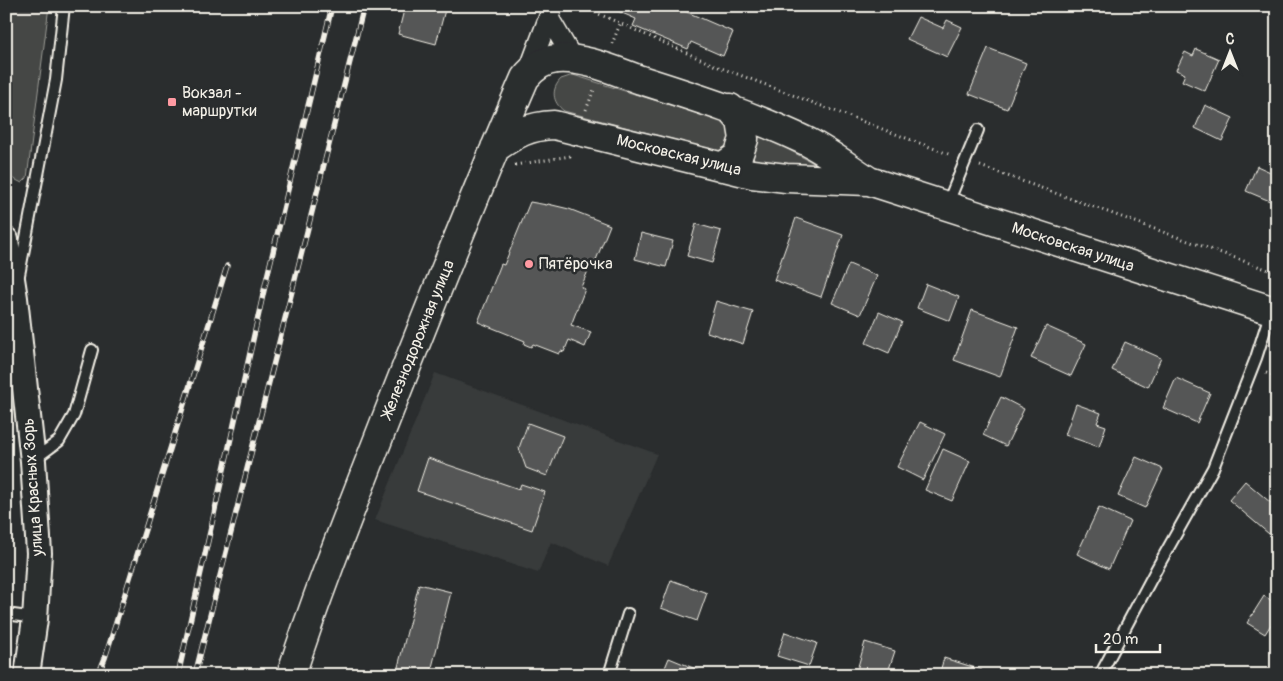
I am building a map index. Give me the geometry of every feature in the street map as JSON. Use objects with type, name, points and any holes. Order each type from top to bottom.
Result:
[{"type":"main road","name":"Московская улица","points":[[525,78],[532,70],[547,61],[555,59],[572,59],[603,67],[730,108],[810,143],[869,181],[1274,311]]},
{"type":"main road","points":[[525,78],[524,91],[535,110],[566,128]]},
{"type":"main road","name":"Железнодорожная улица","points":[[291,675],[320,588],[433,299],[503,157],[525,78]]},
{"type":"main road","points":[[722,167],[738,156],[744,139],[741,121],[730,108]]},
{"type":"main road","name":"Московская улица","points":[[503,157],[519,132],[541,126],[566,128],[752,174],[786,178],[869,181]]},
{"type":"street","points":[[551,12],[572,59]]},
{"type":"street","name":"Железнодорожная улица","points":[[525,78],[551,12]]},
{"type":"street","name":"улица Красных Зорь","points":[[6,240],[15,298],[33,461],[39,553],[35,619],[27,675]]},
{"type":"lane","points":[[15,298],[56,80],[64,6]]},
{"type":"lane","points":[[946,206],[978,130]]},
{"type":"lane","points":[[1100,675],[1213,468],[1274,311]]},
{"type":"lane","points":[[33,461],[59,441],[74,415],[92,350]]},
{"type":"lane","points":[[6,614],[35,619]]},
{"type":"lane","points":[[609,675],[628,614]]},
{"type":"path","points":[[580,6],[716,66],[966,160],[1277,273]]},
{"type":"path","points":[[503,157],[570,156],[566,128],[603,67],[620,24]]},
{"type":"shaded area","points":[[6,6],[49,6],[27,178],[22,183],[10,177],[6,150]]},
{"type":"shaded area","points":[[573,75],[725,122],[729,125],[733,134],[727,148],[717,151],[564,111],[555,100],[554,91],[561,79]]},
{"type":"shaded area","points":[[758,136],[821,167],[746,162],[754,151]]},
{"type":"shaded area","points":[[435,373],[657,454],[608,566],[551,542],[538,573],[375,520]]},
{"type":"building","points":[[405,6],[446,6],[436,44],[398,34]]},
{"type":"building","points":[[606,6],[673,6],[733,32],[723,56],[691,42],[688,49],[633,26],[636,19]]},
{"type":"building","points":[[918,17],[943,28],[947,20],[962,27],[947,57],[907,39]]},
{"type":"building","points":[[988,48],[1026,63],[1007,109],[969,94]]},
{"type":"building","points":[[1196,49],[1219,59],[1205,91],[1182,81],[1185,74],[1176,70],[1185,52],[1193,56]]},
{"type":"building","points":[[1205,105],[1233,118],[1222,141],[1195,128]]},
{"type":"building","points":[[1257,166],[1277,175],[1277,204],[1246,191]]},
{"type":"building","points":[[530,202],[569,209],[610,225],[594,265],[591,264],[581,287],[585,289],[571,325],[591,332],[585,347],[569,340],[564,352],[561,351],[559,354],[533,344],[531,347],[524,344],[525,341],[478,322],[501,264],[504,265]]},
{"type":"building","points":[[796,218],[843,235],[821,297],[774,280]]},
{"type":"building","points":[[696,224],[721,231],[712,263],[687,256]]},
{"type":"building","points":[[641,233],[673,241],[666,267],[635,259]]},
{"type":"building","points":[[849,264],[877,276],[860,315],[832,303]]},
{"type":"building","points":[[926,284],[959,297],[950,321],[917,308]]},
{"type":"building","points":[[716,301],[753,312],[743,344],[707,332]]},
{"type":"building","points":[[972,310],[1018,327],[1000,377],[954,360]]},
{"type":"building","points":[[879,312],[902,322],[889,353],[866,343]]},
{"type":"building","points":[[1046,326],[1086,344],[1071,376],[1031,358]]},
{"type":"building","points":[[1125,342],[1161,358],[1148,387],[1112,370]]},
{"type":"building","points":[[1176,378],[1210,393],[1197,423],[1163,408]]},
{"type":"building","points":[[1001,397],[1024,409],[1006,446],[983,435]]},
{"type":"building","points":[[1076,404],[1101,413],[1097,423],[1106,426],[1099,447],[1065,435]]},
{"type":"building","points":[[920,422],[945,434],[923,480],[897,467]]},
{"type":"building","points":[[528,423],[563,436],[547,476],[526,468],[519,448]]},
{"type":"building","points":[[943,449],[970,461],[952,501],[925,490]]},
{"type":"building","points":[[1136,457],[1163,469],[1145,508],[1118,496]]},
{"type":"building","points":[[428,458],[519,489],[521,484],[545,492],[532,530],[417,491]]},
{"type":"building","points":[[1245,481],[1277,508],[1277,525],[1269,534],[1229,500]]},
{"type":"building","points":[[1099,507],[1130,521],[1109,569],[1077,554]]},
{"type":"building","points":[[671,580],[707,593],[697,621],[661,608]]},
{"type":"building","points":[[419,584],[451,592],[430,675],[396,675]]},
{"type":"building","points":[[1264,596],[1277,604],[1277,615],[1265,634],[1247,623]]},
{"type":"building","points":[[785,632],[817,643],[809,666],[777,656]]},
{"type":"building","points":[[865,642],[895,651],[887,675],[872,675],[857,670]]},
{"type":"building","points":[[669,658],[703,672],[702,675],[662,675]]},
{"type":"building","points":[[944,658],[982,670],[981,675],[939,675]]},
{"type":"railway","points":[[178,675],[267,277],[332,6]]},
{"type":"railway","points":[[195,675],[364,6]]},
{"type":"railway","points":[[98,675],[105,658],[227,266]]},
{"type":"place","name":"Вокзал - маршрутки","points":[[172,102]]},
{"type":"place","name":"Пятёрочка","points":[[529,264]]}]
